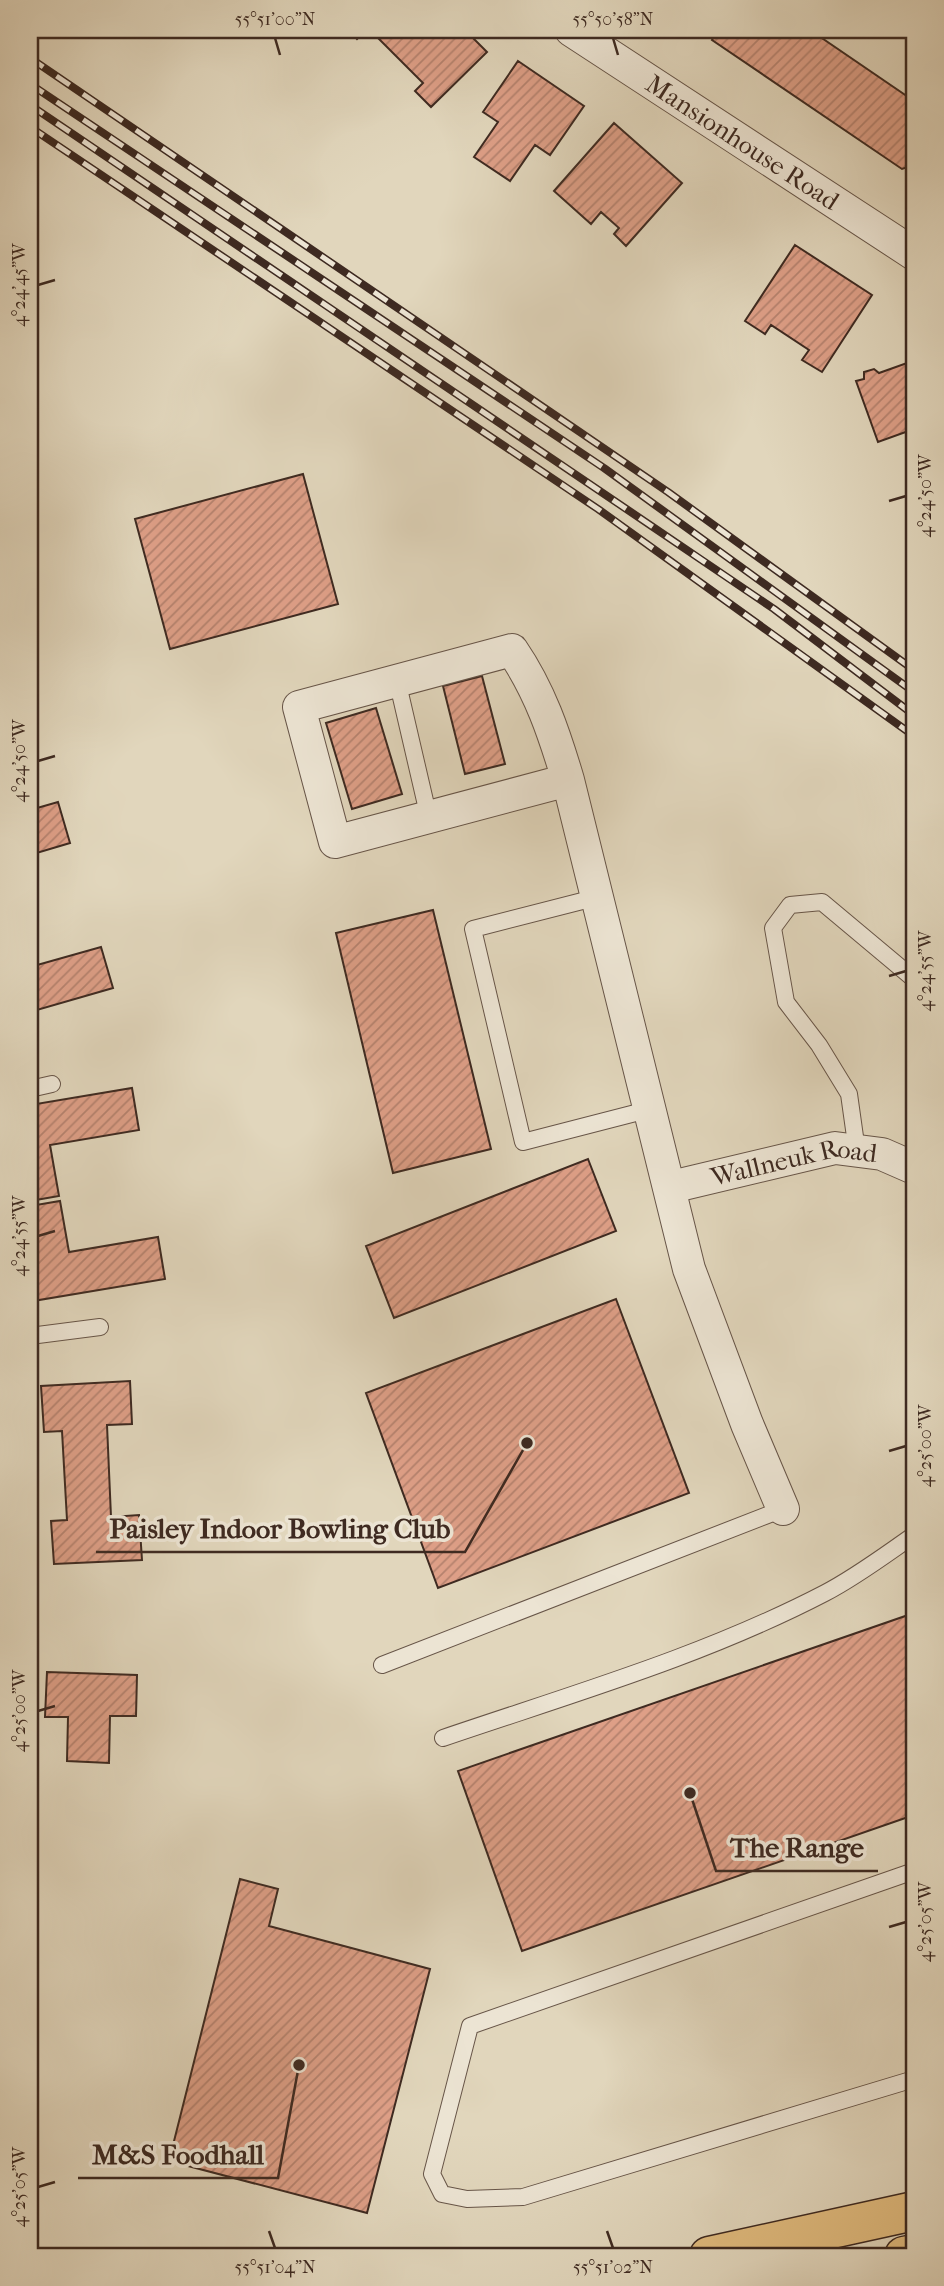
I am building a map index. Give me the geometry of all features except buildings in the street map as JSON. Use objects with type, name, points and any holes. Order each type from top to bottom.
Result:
[{"type":"main road","points":[[709,2256],[914,2211]]},
{"type":"main road","points":[[904,2256],[914,2254]]},
{"type":"street","name":"Mansionhouse Road","points":[[571,30],[914,254]]},
{"type":"street","points":[[568,780],[335,842],[299,706],[512,650],[533,681],[548,714],[568,780],[671,1187],[689,1269],[747,1424],[783,1509]]},
{"type":"street","name":"Wallneuk Road","points":[[671,1187],[835,1148],[882,1154],[914,1168]]},
{"type":"lane","points":[[397,680],[429,818]]},
{"type":"lane","points":[[598,897],[473,929],[523,1142],[651,1109]]},
{"type":"lane","points":[[857,1151],[849,1094],[819,1045],[786,1002],[773,928],[790,905],[822,902],[914,979]]},
{"type":"lane","points":[[30,1089],[51,1084]]},
{"type":"lane","points":[[30,1336],[100,1327]]},
{"type":"lane","points":[[382,1665],[783,1509]]},
{"type":"lane","points":[[443,1738],[682,1656],[757,1626],[828,1592],[914,1535]]},
{"type":"lane","points":[[914,1871],[470,2026],[432,2174],[442,2194],[467,2199],[523,2197],[914,2079]]},
{"type":"railway","points":[[30,58],[668,492],[914,670]]},
{"type":"railway","points":[[30,84],[604,468],[914,692]]},
{"type":"railway","points":[[30,105],[774,609],[914,715]]},
{"type":"railway","points":[[30,127],[598,509],[914,736]]},
{"type":"place","name":"Paisley Indoor Bowling Club","points":[[527,1443]]},
{"type":"place","name":"The Range","points":[[690,1793]]},
{"type":"place","name":"M&S Foodhall","points":[[299,2065]]}]
